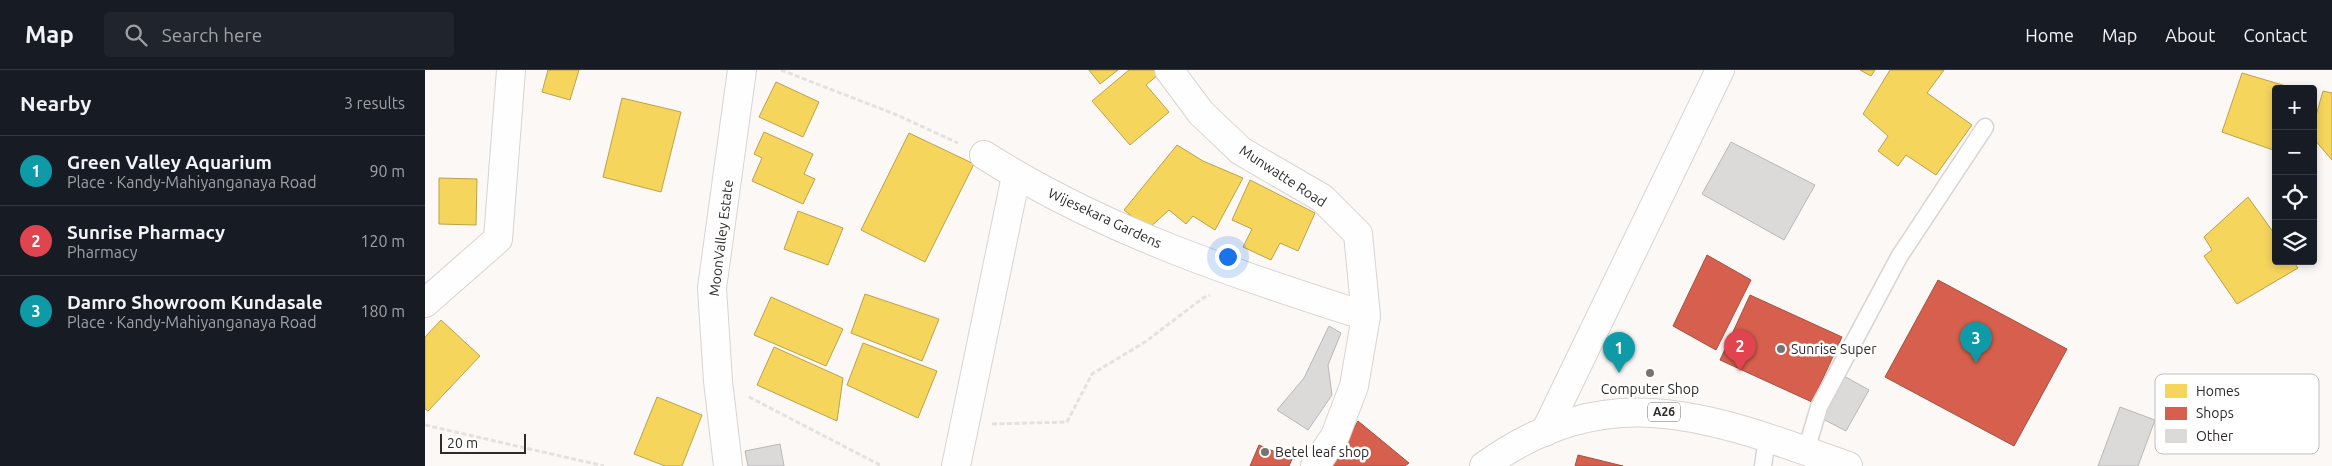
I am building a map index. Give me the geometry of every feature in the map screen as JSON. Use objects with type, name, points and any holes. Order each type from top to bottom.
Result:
[{"type":"main road","points":[[425,303],[498,239],[511,70]]},
{"type":"main road","name":"MoonValley Estate","points":[[728,466],[718,381],[712,288],[742,70]]},
{"type":"main road","name":"Munwatte Road","points":[[1169,70],[1201,113],[1241,151],[1321,198],[1357,234],[1366,316],[1354,386],[1335,436],[1315,466]]},
{"type":"main road","points":[[1545,432],[1720,70]]},
{"type":"main road","name":"Wijesekara Gardens","points":[[984,155],[1017,176],[1143,238],[1253,280],[1366,316]]},
{"type":"main road","points":[[956,466],[1017,176]]},
{"type":"main road","name":"A26","points":[[1485,466],[1503,452],[1545,432],[1589,416],[1632,411],[1701,418],[1848,466]]},
{"type":"lane","points":[[1806,451],[1819,406],[1899,258],[1985,127]]},
{"type":"lane","points":[[1763,466],[1767,438]]},
{"type":"path","points":[[781,70],[897,115],[984,155]]},
{"type":"path","points":[[964,425],[1067,422],[1091,374],[1145,342],[1203,298],[1211,295]]},
{"type":"path","points":[[718,381],[882,466]]},
{"type":"path","points":[[425,425],[604,466]]},
{"type":"building: Homes","points":[[548,70],[579,70],[570,100],[542,92]]},
{"type":"building: Homes","points":[[1089,70],[1118,70],[1100,84]]},
{"type":"building: Homes","points":[[1129,70],[1155,70],[1159,74],[1146,85],[1169,112],[1130,145],[1092,101]]},
{"type":"building: Homes","points":[[1860,70],[1875,70],[1871,76]]},
{"type":"building: Homes","points":[[1890,70],[1944,70],[1927,93],[1972,125],[1936,175],[1906,155],[1898,166],[1878,151],[1888,136],[1863,114]]},
{"type":"building: Homes","points":[[2242,73],[2282,85],[2272,85],[2272,150],[2222,132]]},
{"type":"building: Homes","points":[[776,82],[819,102],[803,137],[759,117]]},
{"type":"building: Homes","points":[[2323,91],[2332,93],[2332,160],[2317,143],[2317,112]]},
{"type":"building: Homes","points":[[622,98],[681,112],[661,192],[603,177]]},
{"type":"building: Homes","points":[[764,132],[813,154],[804,174],[815,179],[803,204],[752,181],[762,158],[754,154]]},
{"type":"building: Homes","points":[[909,133],[974,164],[925,262],[861,230]]},
{"type":"building: Homes","points":[[1177,145],[1203,161],[1243,178],[1215,230],[1193,216],[1186,224],[1169,210],[1148,229],[1124,210]]},
{"type":"building: Homes","points":[[439,178],[477,179],[476,225],[439,224]]},
{"type":"building: Homes","points":[[1250,180],[1315,213],[1298,251],[1280,243],[1271,260],[1243,247],[1252,229],[1232,220]]},
{"type":"building: Homes","points":[[2248,197],[2272,230],[2272,265],[2296,265],[2298,268],[2237,304],[2204,256],[2212,250],[2204,237]]},
{"type":"building: Homes","points":[[798,211],[843,228],[828,265],[784,249]]},
{"type":"building: Homes","points":[[865,294],[939,319],[922,361],[851,333]]},
{"type":"building: Homes","points":[[771,297],[843,329],[826,366],[754,335]]},
{"type":"building: Homes","points":[[441,320],[480,356],[428,411],[425,409],[425,337]]},
{"type":"building: Homes","points":[[863,343],[937,371],[918,418],[847,385]]},
{"type":"building: Homes","points":[[774,347],[843,378],[837,421],[757,385]]},
{"type":"building: Homes","points":[[657,397],[702,415],[682,466],[665,466],[634,454]]},
{"type":"building: Shops","points":[[1707,255],[1751,280],[1716,350],[1673,326]]},
{"type":"building: Shops","points":[[1938,280],[2067,349],[2014,446],[1885,377]]},
{"type":"building: Shops","name":"Sunrise Super","points":[[1750,295],[1842,337],[1812,402],[1720,360]]},
{"type":"building: Shops","points":[[1358,421],[1409,463],[1405,466],[1332,466]]},
{"type":"building: Shops","name":"Betel leaf shop","points":[[1259,445],[1292,459],[1289,466],[1250,466]]},
{"type":"building: Shops","points":[[1578,455],[1623,466],[1575,466]]},
{"type":"building: Other","points":[[1731,142],[1815,185],[1784,240],[1702,194]]},
{"type":"building: Other","points":[[1329,326],[1341,333],[1328,365],[1332,395],[1308,430],[1277,410],[1304,378]]},
{"type":"building: Other","points":[[1844,376],[1869,390],[1846,431],[1821,418]]},
{"type":"building: Other","points":[[2120,407],[2155,420],[2138,466],[2098,466]]},
{"type":"building: Other","points":[[780,444],[784,466],[748,466],[745,451]]},
{"type":"place","name":"Sunrise Super","points":[[1781,349]]},
{"type":"place","name":"Damro Showroom Kundasale","points":[[1976,363]]},
{"type":"place","name":"Sunrise Pharmacy","points":[[1740,371]]},
{"type":"place","name":"Green Valley Aquarium","points":[[1619,373]]},
{"type":"place","name":"Computer Shop","points":[[1650,373]]},
{"type":"place","name":"Betel leaf shop","points":[[1265,452]]}]
